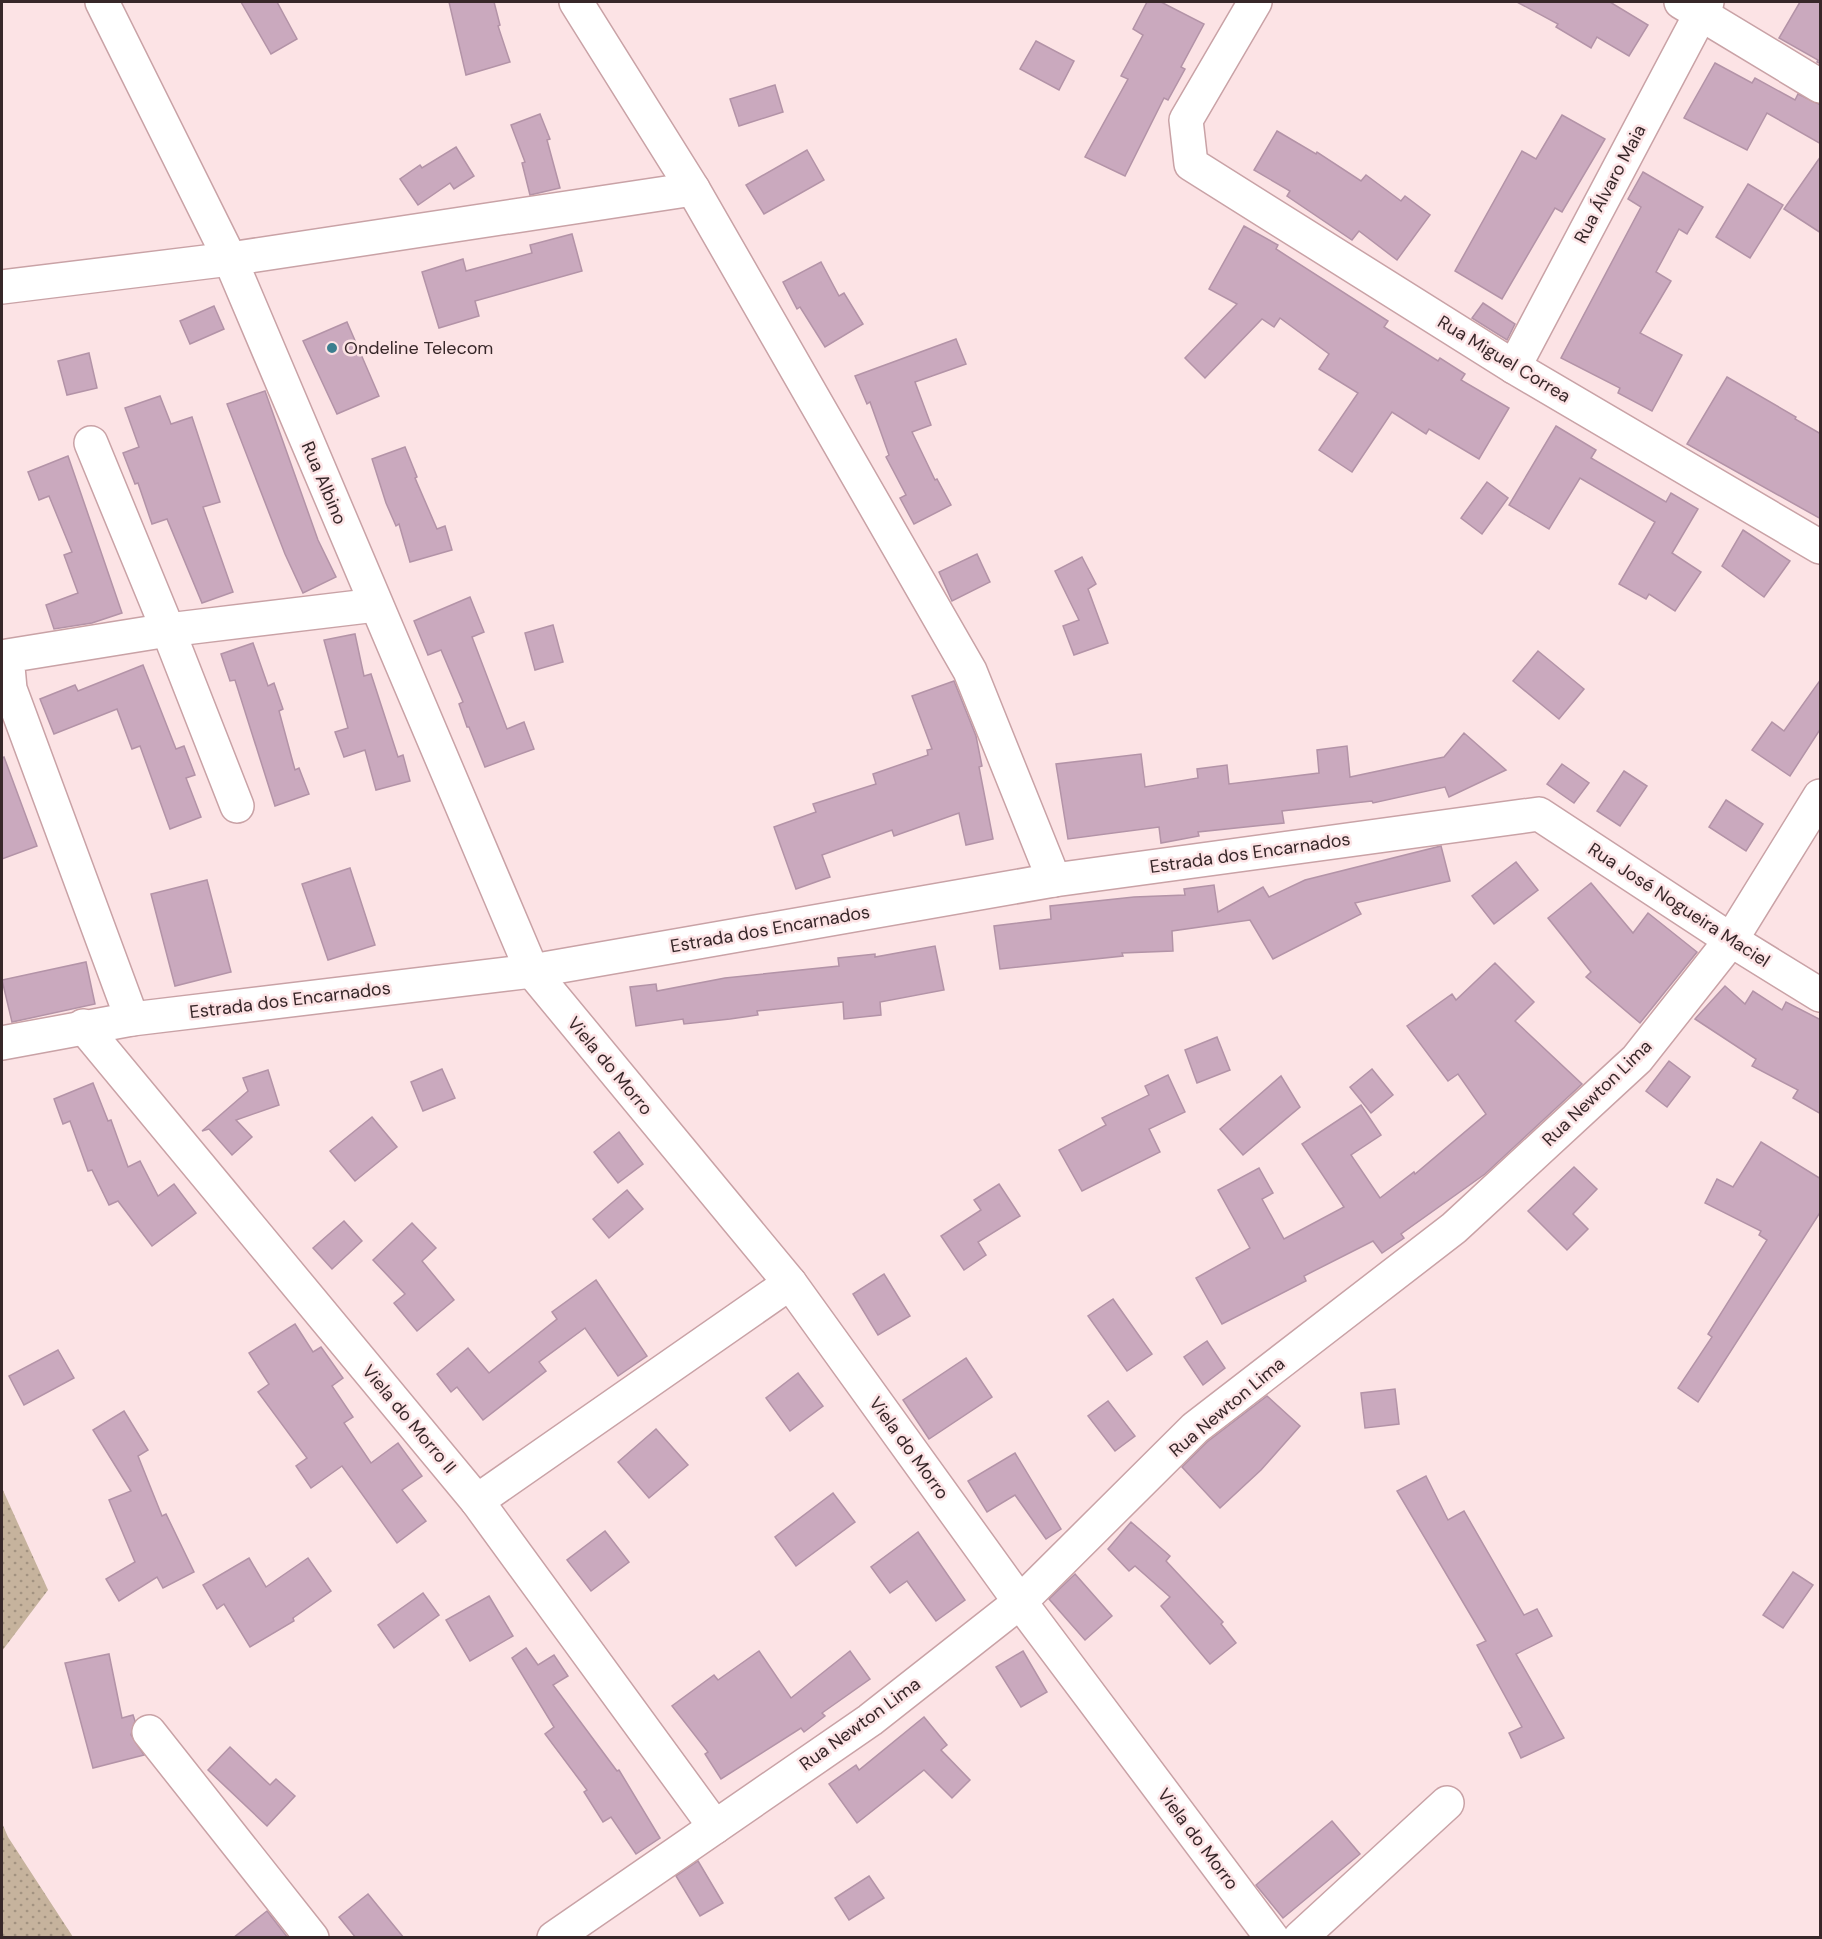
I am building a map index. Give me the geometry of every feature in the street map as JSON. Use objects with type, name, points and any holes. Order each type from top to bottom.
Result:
[{"type":"street","name":"Rua Albino","points":[[102,2],[230,260],[532,971]]},
{"type":"street","points":[[576,2],[693,189],[970,671],[1054,880]]},
{"type":"street","name":"Rua Miguel Correa","points":[[1255,2],[1186,120],[1191,164],[1514,367],[1821,547]]},
{"type":"street","points":[[1696,5],[1821,86]]},
{"type":"street","name":"Rua Álvaro Maia","points":[[1514,367],[1696,5]]},
{"type":"street","points":[[2,287],[230,260],[693,189]]},
{"type":"street","points":[[91,443],[237,806]]},
{"type":"street","points":[[132,1019],[10,689],[7,656],[168,630],[376,605]]},
{"type":"street","name":"Rua Newton Lima","points":[[554,1938],[870,1720],[1020,1602],[1195,1428],[1454,1228],[1637,1059],[1731,940],[1821,796]]},
{"type":"street","name":"Estrada dos Encarnados","points":[[2,1043],[83,1026],[132,1019],[532,971],[1054,880],[1539,814]]},
{"type":"street","name":"Rua José Nogueira Maciel","points":[[1539,814],[1731,940],[1821,995]]},
{"type":"street","name":"Viela do Morro","points":[[532,971],[790,1283],[1020,1602],[1272,1938]]},
{"type":"street","name":"Viela do Morro II","points":[[83,1026],[477,1501],[715,1827]]},
{"type":"street","points":[[477,1501],[790,1283]]},
{"type":"street","points":[[149,1732],[312,1938]]},
{"type":"street","points":[[1300,1938],[1447,1803]]},
{"type":"shaded area","points":[[2,1488],[48,1590],[2,1651]]},
{"type":"shaded area","points":[[2,1823],[8,1837],[73,1937],[2,1937]]},
{"type":"building","points":[[241,2],[277,2],[297,39],[271,54]]},
{"type":"building","points":[[449,2],[494,2],[500,25],[498,26],[510,62],[466,75]]},
{"type":"building","points":[[1147,2],[1161,2],[1204,24],[1181,67],[1185,69],[1168,100],[1164,98],[1125,176],[1085,157],[1128,79],[1121,76],[1143,35],[1133,29]]},
{"type":"building","points":[[1517,2],[1610,2],[1648,25],[1629,56],[1597,37],[1591,48],[1556,27],[1558,24]]},
{"type":"building","points":[[1800,2],[1821,2],[1821,64],[1817,62],[1818,60],[1779,38]]},
{"type":"building","points":[[1036,41],[1074,61],[1059,90],[1020,69]]},
{"type":"building","points":[[1715,63],[1752,83],[1755,78],[1795,100],[1798,94],[1821,105],[1821,144],[1767,113],[1747,150],[1684,118]]},
{"type":"building","points":[[775,85],[783,112],[739,126],[730,99]]},
{"type":"building","points":[[540,114],[550,139],[547,140],[560,188],[530,195],[522,163],[525,162],[511,125]]},
{"type":"building","points":[[1562,115],[1605,139],[1562,212],[1555,208],[1502,299],[1455,271],[1522,151],[1536,159]]},
{"type":"building","points":[[1277,131],[1316,154],[1317,152],[1361,181],[1366,175],[1401,201],[1405,196],[1430,215],[1397,260],[1359,231],[1352,240],[1287,196],[1290,191],[1254,170]]},
{"type":"building","points":[[456,147],[474,176],[454,189],[450,183],[418,205],[400,179],[420,165],[422,168]]},
{"type":"building","points":[[807,150],[824,180],[764,214],[746,185]]},
{"type":"building","points":[[1821,156],[1821,233],[1784,209]]},
{"type":"building","points":[[1643,172],[1703,207],[1687,234],[1679,229],[1656,272],[1671,281],[1640,333],[1682,355],[1652,411],[1618,393],[1620,388],[1561,358],[1641,207],[1628,199]]},
{"type":"building","points":[[1748,184],[1783,205],[1750,258],[1716,237]]},
{"type":"building","points":[[1244,226],[1278,245],[1276,249],[1388,321],[1384,327],[1438,361],[1440,358],[1465,374],[1461,380],[1509,408],[1479,459],[1429,429],[1426,434],[1392,412],[1352,472],[1319,450],[1358,393],[1319,369],[1329,354],[1280,318],[1274,327],[1262,319],[1205,378],[1185,358],[1237,304],[1209,289]]},
{"type":"building","points":[[572,234],[582,271],[475,301],[479,316],[439,328],[422,272],[463,259],[466,271],[532,253],[530,245]]},
{"type":"building","points":[[821,262],[839,296],[844,293],[863,324],[825,347],[800,307],[797,309],[783,282]]},
{"type":"building","points":[[1483,303],[1515,324],[1507,340],[1472,318]]},
{"type":"building","points":[[214,306],[224,329],[190,344],[180,321]]},
{"type":"building","points":[[347,322],[379,396],[337,414],[303,341]]},
{"type":"building","points":[[956,339],[966,364],[915,382],[931,425],[912,432],[935,480],[937,479],[951,505],[914,524],[900,498],[906,495],[886,457],[889,455],[870,402],[867,404],[855,376]]},
{"type":"building","points":[[89,353],[97,388],[67,395],[58,361]]},
{"type":"building","points":[[1727,377],[1821,434],[1821,519],[1687,444]]},
{"type":"building","points":[[265,391],[318,540],[336,577],[303,593],[285,554],[227,404]]},
{"type":"building","points":[[160,396],[171,424],[192,417],[220,502],[203,507],[233,592],[202,603],[167,519],[152,524],[138,483],[135,484],[123,453],[139,447],[125,408]]},
{"type":"building","points":[[1556,426],[1596,450],[1591,458],[1666,502],[1671,493],[1698,509],[1672,553],[1701,572],[1675,611],[1649,594],[1646,599],[1619,584],[1655,522],[1580,478],[1549,529],[1509,505]]},
{"type":"building","points":[[405,447],[417,477],[415,478],[437,529],[445,526],[452,550],[410,562],[399,524],[396,526],[386,503],[372,459]]},
{"type":"building","points":[[68,456],[122,613],[92,623],[54,629],[46,605],[78,593],[64,555],[72,552],[49,496],[39,500],[28,472]]},
{"type":"building","points":[[1487,482],[1508,498],[1482,534],[1461,518]]},
{"type":"building","points":[[1743,530],[1790,561],[1764,597],[1722,566]]},
{"type":"building","points":[[977,554],[990,582],[952,601],[939,572]]},
{"type":"building","points":[[1082,557],[1096,584],[1088,589],[1108,643],[1074,655],[1063,626],[1079,620],[1055,571]]},
{"type":"building","points":[[470,597],[484,632],[472,637],[507,729],[524,722],[534,749],[485,767],[469,727],[467,727],[459,704],[463,702],[441,650],[428,655],[414,621]]},
{"type":"building","points":[[553,625],[563,662],[535,670],[525,633]]},
{"type":"building","points":[[355,634],[364,676],[371,674],[398,757],[403,755],[410,781],[376,790],[365,750],[344,757],[335,732],[348,728],[324,640]]},
{"type":"building","points":[[253,643],[268,686],[274,683],[283,709],[279,711],[295,770],[299,768],[309,794],[275,806],[235,680],[230,681],[221,654]]},
{"type":"building","points":[[1538,651],[1584,689],[1559,719],[1513,681]]},
{"type":"building","points":[[143,665],[176,749],[184,746],[195,775],[186,778],[201,817],[170,829],[140,746],[132,749],[117,709],[54,734],[40,699],[75,685],[78,691]]},
{"type":"building","points":[[1821,679],[1821,728],[1790,776],[1752,750],[1772,722],[1784,731]]},
{"type":"building","points":[[954,681],[976,736],[982,766],[979,767],[993,839],[966,845],[959,813],[894,836],[892,830],[822,855],[830,877],[796,889],[774,827],[816,812],[813,804],[876,784],[873,774],[928,755],[927,750],[932,749],[912,696]]},
{"type":"building","points":[[1464,733],[1506,770],[1449,797],[1445,787],[1373,803],[1372,801],[1282,811],[1284,823],[1198,832],[1199,836],[1161,843],[1159,827],[1068,839],[1056,764],[1141,754],[1145,787],[1198,778],[1197,769],[1227,765],[1229,784],[1319,773],[1317,750],[1347,746],[1350,777],[1444,757]]},
{"type":"building","points":[[4,757],[37,846],[2,859],[2,758]]},
{"type":"building","points":[[1562,764],[1589,783],[1574,803],[1547,784]]},
{"type":"building","points":[[1624,771],[1647,786],[1620,826],[1597,811]]},
{"type":"building","points":[[1726,800],[1763,824],[1746,851],[1709,827]]},
{"type":"building","points":[[1441,846],[1450,881],[1355,903],[1361,914],[1273,959],[1250,920],[1172,931],[1173,951],[1122,953],[1123,956],[1000,969],[994,926],[1051,919],[1050,906],[1134,897],[1185,895],[1184,889],[1214,885],[1218,912],[1263,887],[1269,897],[1305,880]]},
{"type":"building","points":[[1516,862],[1538,890],[1494,924],[1472,896]]},
{"type":"building","points":[[350,868],[375,945],[328,960],[302,884]]},
{"type":"building","points":[[207,880],[231,972],[175,986],[151,894]]},
{"type":"building","points":[[1591,883],[1633,933],[1648,913],[1697,952],[1640,1023],[1586,977],[1591,972],[1548,918]]},
{"type":"building","points":[[935,946],[944,990],[880,1002],[881,1015],[844,1019],[843,1002],[757,1011],[758,1015],[730,1019],[684,1024],[683,1019],[636,1026],[630,987],[656,984],[657,991],[725,978],[839,966],[838,958],[875,954],[875,957]]},
{"type":"building","points":[[86,962],[95,1004],[12,1022],[2,980]]},
{"type":"building","points":[[1495,963],[1534,1002],[1515,1021],[1582,1084],[1485,1174],[1401,1234],[1404,1238],[1382,1253],[1373,1241],[1304,1276],[1306,1281],[1222,1324],[1196,1278],[1250,1248],[1218,1190],[1259,1168],[1273,1193],[1262,1199],[1284,1239],[1344,1207],[1302,1144],[1361,1105],[1381,1135],[1351,1155],[1380,1198],[1414,1172],[1415,1174],[1486,1114],[1458,1074],[1448,1081],[1407,1026],[1452,994],[1456,1000]]},
{"type":"building","points":[[1725,986],[1745,1004],[1753,991],[1782,1010],[1786,1002],[1821,1020],[1821,1114],[1793,1098],[1798,1090],[1752,1066],[1756,1059],[1695,1019]]},
{"type":"building","points":[[1217,1037],[1230,1070],[1197,1083],[1185,1050]]},
{"type":"building","points":[[1669,1061],[1690,1077],[1667,1107],[1646,1091]]},
{"type":"building","points":[[442,1069],[455,1098],[423,1111],[411,1082]]},
{"type":"building","points":[[1372,1069],[1393,1095],[1371,1113],[1350,1087]]},
{"type":"building","points":[[268,1070],[279,1105],[236,1120],[252,1137],[232,1155],[209,1129],[202,1131],[248,1091],[243,1078]]},
{"type":"building","points":[[1168,1075],[1185,1112],[1149,1129],[1160,1152],[1082,1191],[1059,1150],[1106,1125],[1102,1118],[1149,1095],[1145,1086]]},
{"type":"building","points":[[1281,1076],[1300,1107],[1243,1155],[1220,1129]]},
{"type":"building","points":[[93,1083],[108,1121],[111,1120],[128,1167],[140,1161],[158,1196],[174,1184],[196,1213],[152,1246],[118,1201],[109,1205],[92,1170],[88,1171],[70,1121],[63,1124],[54,1099]]},
{"type":"building","points":[[372,1117],[397,1147],[355,1181],[330,1151]]},
{"type":"building","points":[[619,1132],[643,1164],[618,1183],[594,1152]]},
{"type":"building","points":[[1761,1142],[1821,1179],[1821,1211],[1698,1402],[1678,1388],[1712,1337],[1708,1334],[1767,1240],[1759,1235],[1761,1231],[1705,1203],[1717,1179],[1733,1187]]},
{"type":"building","points":[[1574,1167],[1597,1189],[1573,1214],[1588,1229],[1567,1250],[1528,1211]]},
{"type":"building","points":[[999,1184],[1020,1216],[978,1242],[986,1255],[964,1270],[941,1236],[981,1210],[974,1200]]},
{"type":"building","points":[[627,1190],[643,1209],[609,1238],[593,1219]]},
{"type":"building","points":[[344,1221],[362,1241],[332,1269],[313,1248]]},
{"type":"building","points":[[412,1223],[436,1248],[422,1261],[454,1300],[417,1331],[394,1303],[405,1294],[373,1260]]},
{"type":"building","points":[[884,1274],[910,1316],[878,1335],[853,1294]]},
{"type":"building","points":[[596,1280],[647,1356],[618,1376],[585,1328],[539,1362],[546,1371],[483,1420],[457,1387],[451,1392],[437,1374],[468,1348],[489,1373],[557,1319],[552,1312]]},
{"type":"building","points":[[1113,1299],[1152,1354],[1127,1371],[1088,1316]]},
{"type":"building","points":[[295,1324],[313,1352],[321,1347],[343,1378],[332,1386],[353,1417],[344,1423],[371,1463],[398,1443],[422,1476],[402,1490],[426,1521],[397,1543],[342,1466],[311,1488],[296,1466],[307,1458],[258,1392],[269,1384],[249,1353]]},
{"type":"building","points":[[1207,1341],[1225,1368],[1203,1385],[1184,1357]]},
{"type":"building","points":[[58,1350],[74,1378],[24,1405],[9,1376]]},
{"type":"building","points":[[966,1358],[992,1397],[929,1439],[903,1400]]},
{"type":"building","points":[[798,1373],[823,1406],[790,1431],[766,1398]]},
{"type":"building","points":[[1395,1389],[1399,1424],[1365,1428],[1361,1393]]},
{"type":"building","points":[[1267,1396],[1300,1426],[1261,1470],[1220,1508],[1182,1467],[1207,1442]]},
{"type":"building","points":[[1108,1401],[1135,1436],[1115,1451],[1088,1416]]},
{"type":"building","points":[[124,1411],[148,1450],[138,1456],[162,1516],[166,1514],[194,1572],[163,1588],[157,1577],[119,1601],[106,1579],[135,1562],[109,1500],[131,1491],[93,1430]]},
{"type":"building","points":[[656,1429],[688,1465],[649,1498],[618,1462]]},
{"type":"building","points":[[1015,1453],[1061,1529],[1046,1539],[1015,1495],[987,1512],[968,1481]]},
{"type":"building","points":[[1426,1476],[1448,1520],[1464,1511],[1524,1615],[1537,1609],[1552,1636],[1516,1654],[1564,1738],[1521,1758],[1509,1733],[1522,1727],[1477,1645],[1486,1641],[1397,1491]]},
{"type":"building","points":[[833,1493],[855,1522],[796,1566],[775,1537]]},
{"type":"building","points":[[1131,1522],[1170,1556],[1166,1561],[1223,1622],[1221,1624],[1236,1643],[1210,1664],[1161,1606],[1170,1597],[1135,1566],[1129,1571],[1108,1549]]},
{"type":"building","points":[[605,1531],[629,1562],[591,1591],[567,1560]]},
{"type":"building","points":[[918,1532],[965,1600],[936,1621],[907,1581],[890,1593],[871,1567]]},
{"type":"building","points":[[249,1558],[266,1587],[308,1558],[331,1591],[293,1618],[294,1621],[250,1647],[224,1604],[217,1609],[203,1585]]},
{"type":"building","points":[[1793,1572],[1813,1585],[1783,1628],[1763,1615]]},
{"type":"building","points":[[1075,1574],[1112,1616],[1085,1640],[1049,1599]]},
{"type":"building","points":[[423,1593],[439,1615],[394,1648],[378,1625]]},
{"type":"building","points":[[489,1596],[513,1636],[470,1661],[446,1620]]},
{"type":"building","points":[[526,1648],[538,1665],[554,1655],[568,1676],[553,1685],[617,1771],[619,1770],[660,1838],[636,1854],[611,1817],[603,1822],[584,1792],[587,1790],[545,1734],[554,1727],[512,1658]]},
{"type":"building","points":[[759,1651],[791,1698],[850,1651],[870,1679],[822,1713],[825,1716],[804,1732],[801,1728],[721,1779],[705,1754],[708,1752],[672,1706],[714,1675],[718,1680]]},
{"type":"building","points":[[1023,1651],[1047,1692],[1021,1707],[996,1667]]},
{"type":"building","points":[[109,1654],[122,1718],[133,1715],[135,1721],[131,1735],[144,1755],[93,1768],[65,1663]]},
{"type":"building","points":[[924,1717],[947,1745],[941,1750],[970,1780],[952,1798],[924,1770],[857,1823],[829,1784],[856,1765],[859,1770]]},
{"type":"building","points":[[230,1747],[270,1785],[276,1779],[295,1796],[267,1826],[208,1770]]},
{"type":"building","points":[[1332,1821],[1360,1854],[1283,1918],[1256,1885]]},
{"type":"building","points":[[698,1861],[723,1903],[700,1916],[676,1876]]},
{"type":"building","points":[[869,1876],[884,1898],[849,1920],[835,1898]]},
{"type":"building","points":[[368,1894],[404,1938],[356,1938],[339,1917]]},
{"type":"building","points":[[267,1911],[288,1938],[233,1938]]},
{"type":"place","name":"Ondeline Telecom","points":[[332,348]]}]
